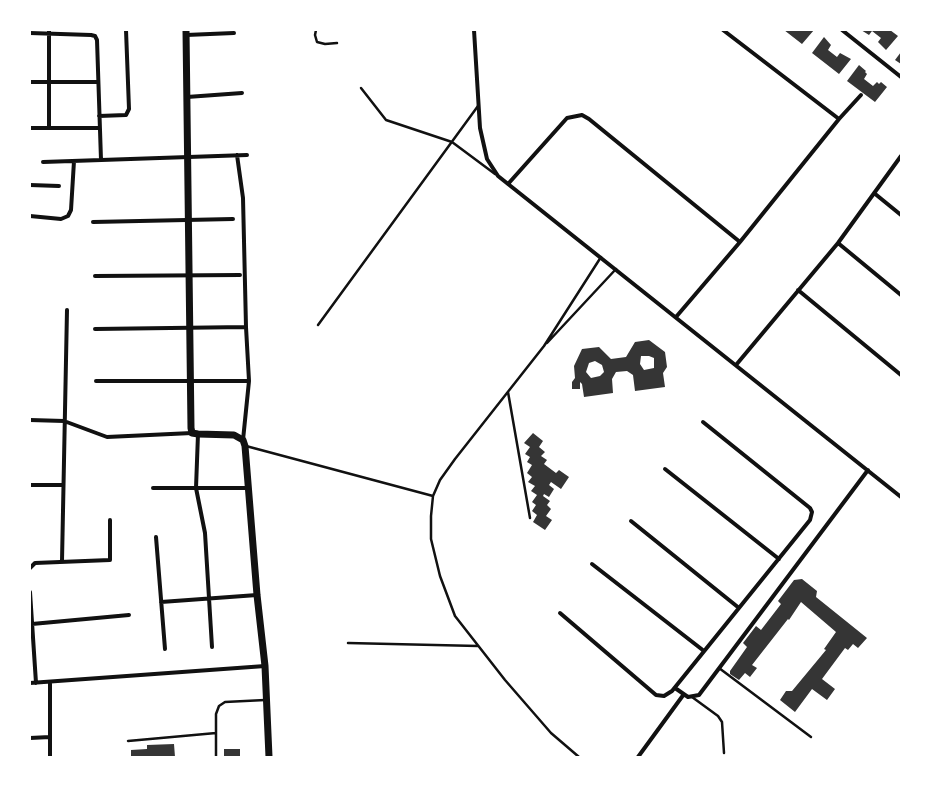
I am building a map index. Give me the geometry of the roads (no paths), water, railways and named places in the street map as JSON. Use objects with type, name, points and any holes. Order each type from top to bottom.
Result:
[{"type":"main road","points":[[186,33],[190,381],[195,433],[234,435],[244,443],[257,595],[265,666],[268,757]]},
{"type":"street","points":[[99,116],[126,115],[129,110],[126,30]]},
{"type":"street","points":[[474,30],[480,128],[487,159],[498,176],[901,496]]},
{"type":"street","points":[[723,30],[839,119]]},
{"type":"street","points":[[842,30],[901,77]]},
{"type":"street","points":[[30,34],[49,32],[95,36],[97,40],[101,160]]},
{"type":"street","points":[[49,32],[49,128]]},
{"type":"street","points":[[186,33],[234,33]]},
{"type":"street","points":[[30,82],[98,82]]},
{"type":"street","points":[[186,97],[242,93]]},
{"type":"street","points":[[676,317],[740,242],[839,119],[861,95]]},
{"type":"street","points":[[508,184],[567,118],[582,115],[589,119],[740,242]]},
{"type":"street","points":[[30,128],[100,128]]},
{"type":"street","points":[[237,155],[243,198],[246,327],[249,382],[244,443]]},
{"type":"street","points":[[43,162],[247,155]]},
{"type":"street","points":[[736,365],[838,243],[901,156]]},
{"type":"street","points":[[30,216],[61,218],[68,216],[71,210],[74,161]]},
{"type":"street","points":[[30,185],[59,186]]},
{"type":"street","points":[[874,193],[901,215]]},
{"type":"street","points":[[93,222],[233,219]]},
{"type":"street","points":[[838,243],[901,295]]},
{"type":"street","points":[[95,276],[240,275]]},
{"type":"street","points":[[798,290],[901,375]]},
{"type":"street","points":[[62,561],[67,310]]},
{"type":"street","points":[[95,329],[246,327]]},
{"type":"street","points":[[96,381],[249,382]]},
{"type":"street","points":[[30,420],[64,421],[107,437],[195,433],[196,488],[205,533],[212,647]]},
{"type":"street","points":[[560,613],[656,695],[664,696],[675,688],[810,520],[812,512],[810,508],[702,422]]},
{"type":"street","points":[[665,469],[779,560]]},
{"type":"street","points":[[675,688],[692,697],[698,695],[868,470]]},
{"type":"street","points":[[30,485],[63,485]]},
{"type":"street","points":[[153,488],[249,488]]},
{"type":"street","points":[[30,560],[35,563],[110,560],[110,520]]},
{"type":"street","points":[[631,521],[739,608]]},
{"type":"street","points":[[156,537],[165,649]]},
{"type":"street","points":[[30,568],[35,563]]},
{"type":"street","points":[[592,564],[704,651]]},
{"type":"street","points":[[30,592],[31,632],[36,683]]},
{"type":"street","points":[[161,602],[257,595]]},
{"type":"street","points":[[32,624],[129,615]]},
{"type":"street","points":[[30,683],[265,666]]},
{"type":"street","points":[[50,682],[50,757]]},
{"type":"street","points":[[638,757],[684,694]]},
{"type":"street","points":[[30,738],[50,737]]},
{"type":"lane","points":[[316,30],[315,35],[317,42],[324,44],[337,43]]},
{"type":"lane","points":[[361,88],[386,120],[452,142],[498,176]]},
{"type":"lane","points":[[318,325],[479,105]]},
{"type":"lane","points":[[579,757],[551,733],[478,646],[455,616],[440,576],[431,539],[430,516],[433,496],[440,480],[454,459],[544,346],[601,257]]},
{"type":"lane","points":[[544,346],[559,332],[616,269]]},
{"type":"lane","points":[[508,392],[530,518]]},
{"type":"lane","points":[[244,443],[433,496]]},
{"type":"lane","points":[[348,643],[478,646]]},
{"type":"lane","points":[[719,668],[812,737]]},
{"type":"lane","points":[[692,697],[718,716],[722,722],[724,753]]},
{"type":"lane","points":[[216,757],[216,714],[219,706],[225,702],[266,700]]},
{"type":"lane","points":[[128,741],[216,733]]}]
